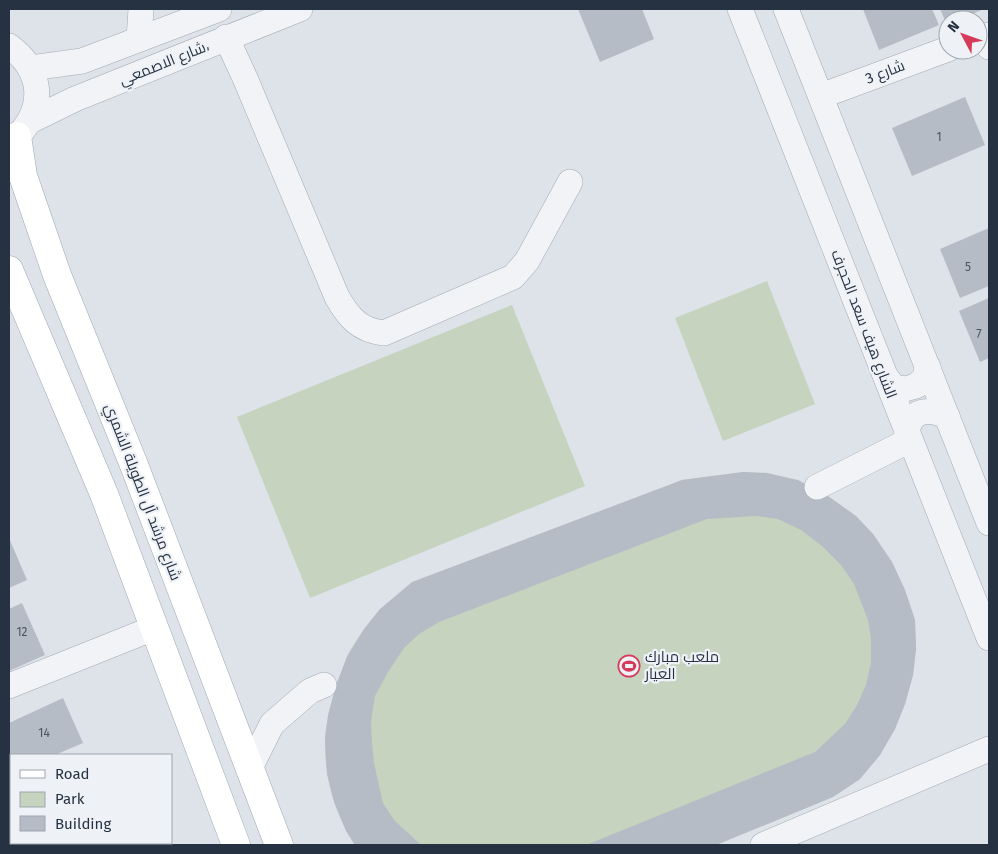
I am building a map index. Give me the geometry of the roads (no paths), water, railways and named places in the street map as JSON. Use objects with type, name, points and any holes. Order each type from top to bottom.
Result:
[{"type":"main road","name":"شارع مرشد آل الطويلة الشمري","points":[[18,132],[23,176],[57,276],[134,465],[278,845]]},
{"type":"main road","points":[[57,276],[43,262],[36,260],[24,265],[13,280],[104,494],[236,845]]},
{"type":"main road","points":[[154,628],[165,628],[174,633],[194,675],[203,677],[213,672]]},
{"type":"main road","points":[[195,736],[194,731],[199,723],[209,721],[214,723],[238,771],[248,780],[252,776]]},
{"type":"street","points":[[139,39],[141,9]]},
{"type":"street","name":"شارع الاصمعي،","points":[[31,68],[82,61],[219,9]]},
{"type":"street","name":"شارع الاصمعي،","points":[[18,132],[75,99],[300,9]]},
{"type":"street","name":"الشارع هيف سعد الحجرف","points":[[740,9],[989,638]]},
{"type":"street","points":[[786,9],[989,522]]},
{"type":"street","points":[[226,37],[337,297],[346,313],[370,331],[384,333],[513,277],[527,261],[570,182]]},
{"type":"street","points":[[9,46],[31,68],[37,85],[36,104],[18,132]]},
{"type":"street","name":"شارع 3","points":[[821,96],[938,53]]},
{"type":"street","points":[[886,377],[894,387],[905,389],[916,386],[924,379],[928,367]]},
{"type":"street","points":[[817,487],[908,437],[908,426],[918,413],[926,410],[936,411],[947,416]]},
{"type":"street","points":[[9,686],[154,628]]},
{"type":"street","points":[[252,776],[272,724],[310,690],[324,685]]},
{"type":"street","points":[[763,845],[989,748]]},
{"type":"place","name":"ملعب مبارك العيار","points":[[629,666]]}]
